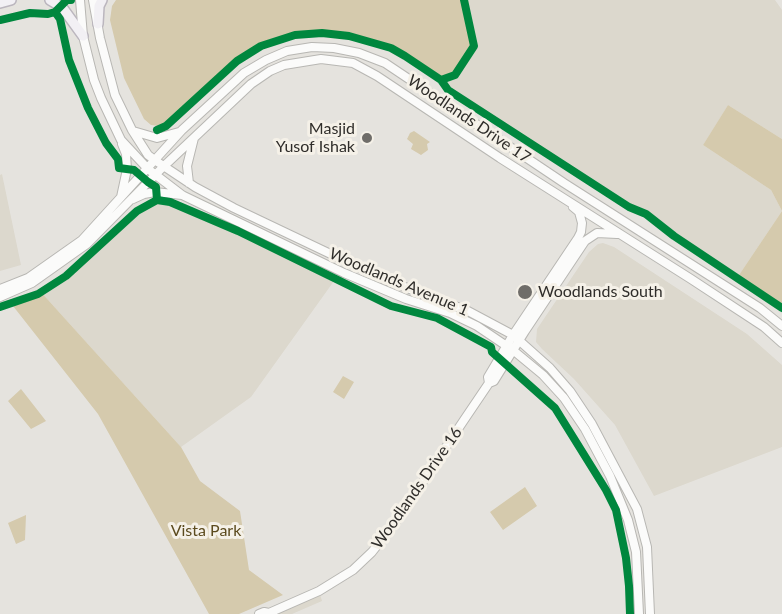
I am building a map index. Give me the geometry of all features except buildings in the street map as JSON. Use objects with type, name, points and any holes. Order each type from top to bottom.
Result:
[{"type":"main road","points":[[0,3],[12,0]]},
{"type":"main road","points":[[50,0],[62,7],[83,36]]},
{"type":"main road","points":[[98,24],[99,6],[102,0]]},
{"type":"street","name":"Woodlands Avenue 1","points":[[80,0],[83,36],[94,80],[121,140],[152,172],[182,195],[371,285],[450,313],[477,326],[533,365],[564,398],[585,429],[610,476],[628,520],[636,552],[639,614]]},
{"type":"street","name":"Woodlands Avenue 1","points":[[93,0],[116,95],[132,130],[148,155],[189,183],[277,228],[381,278],[468,311],[516,338],[550,368],[570,391],[592,424],[637,509],[647,547],[650,614]]},
{"type":"street","name":"Woodlands Drive 17","points":[[152,172],[156,161],[182,130],[244,73],[277,54],[312,47],[359,53],[385,63],[547,171],[760,308],[782,326]]},
{"type":"street","name":"Woodlands Drive 17","points":[[152,172],[163,166],[240,93],[270,71],[284,65],[321,58],[353,63],[377,76],[764,327],[782,343]]},
{"type":"street","points":[[132,130],[157,138],[182,130]]},
{"type":"street","points":[[189,183],[187,166],[195,136]]},
{"type":"street","points":[[121,140],[126,154],[127,169],[124,200]]},
{"type":"street","points":[[0,289],[27,278],[82,240],[152,172]]},
{"type":"street","points":[[0,297],[32,284],[87,244],[124,200],[155,192],[182,195]]},
{"type":"street","name":"Woodlands Drive 16","points":[[259,614],[264,612],[269,614],[319,591],[353,570],[372,552],[398,519],[489,382],[488,377],[510,348],[581,232],[582,223],[579,212],[566,199]]},
{"type":"street","points":[[277,228],[281,236],[298,250]]},
{"type":"street","name":"Woodlands Drive 16","points":[[516,338],[585,241],[597,233],[611,232],[623,235]]},
{"type":"shaded area","points":[[467,0],[775,0],[782,10],[782,139],[728,105],[703,145],[771,190],[782,211],[739,275],[676,234],[646,211],[630,204],[450,87],[447,81],[458,76],[477,46]]},
{"type":"shaded area","points":[[2,174],[21,265],[0,271],[0,175]]},
{"type":"shaded area","points":[[154,200],[217,223],[334,281],[251,397],[181,447],[40,291],[93,254],[140,207]]},
{"type":"shaded area","points":[[603,243],[614,247],[747,334],[782,365],[782,447],[654,496],[615,425],[574,379],[536,342],[537,329],[589,252],[598,244]]},
{"type":"shaded area","points":[[319,591],[322,601],[292,614],[267,614]]},
{"type":"green space","points":[[116,0],[462,0],[472,47],[454,73],[443,78],[386,44],[348,33],[315,30],[287,34],[260,45],[232,61],[167,122],[159,126],[151,125],[144,119],[124,78],[110,20],[112,6]]},
{"type":"green space","points":[[728,105],[782,139],[782,211],[771,190],[703,145]]},
{"type":"green space","points":[[414,131],[430,142],[427,144],[428,150],[421,155],[411,149],[413,144],[407,139]]},
{"type":"green space","points":[[782,211],[782,306],[739,275]]},
{"type":"green space","name":"Vista Park","points":[[40,291],[181,447],[200,481],[240,511],[249,570],[283,595],[239,614],[209,614],[98,414],[13,306]]},
{"type":"green space","points":[[343,376],[354,382],[344,399],[333,392]]},
{"type":"green space","points":[[21,389],[46,421],[31,429],[8,401]]},
{"type":"green space","points":[[525,487],[537,506],[503,530],[490,512]]},
{"type":"green space","points":[[26,515],[25,540],[16,544],[8,523]]},
{"type":"cycle path","points":[[0,20],[30,13],[48,14],[55,12],[67,0],[71,0]]},
{"type":"cycle path","points":[[441,80],[455,75],[474,46],[464,0]]},
{"type":"cycle path","points":[[55,12],[60,19],[69,60],[88,108],[106,143],[118,159],[119,168],[134,170],[156,187],[157,200]]},
{"type":"cycle path","points":[[157,130],[166,126],[237,61],[261,46],[295,35],[322,33],[349,36],[391,48],[405,56],[441,80],[448,90],[629,207],[646,214],[674,236],[782,308]]},
{"type":"cycle path","points":[[0,307],[38,294],[66,276],[137,211],[157,200],[170,202],[238,231],[391,306],[437,318],[491,347],[492,352],[555,408],[616,510],[626,558],[630,614]]},
{"type":"place","name":"Masjid Yusof Ishak","points":[[367,138]]},
{"type":"place","name":"Woodlands South","points":[[525,292]]}]
